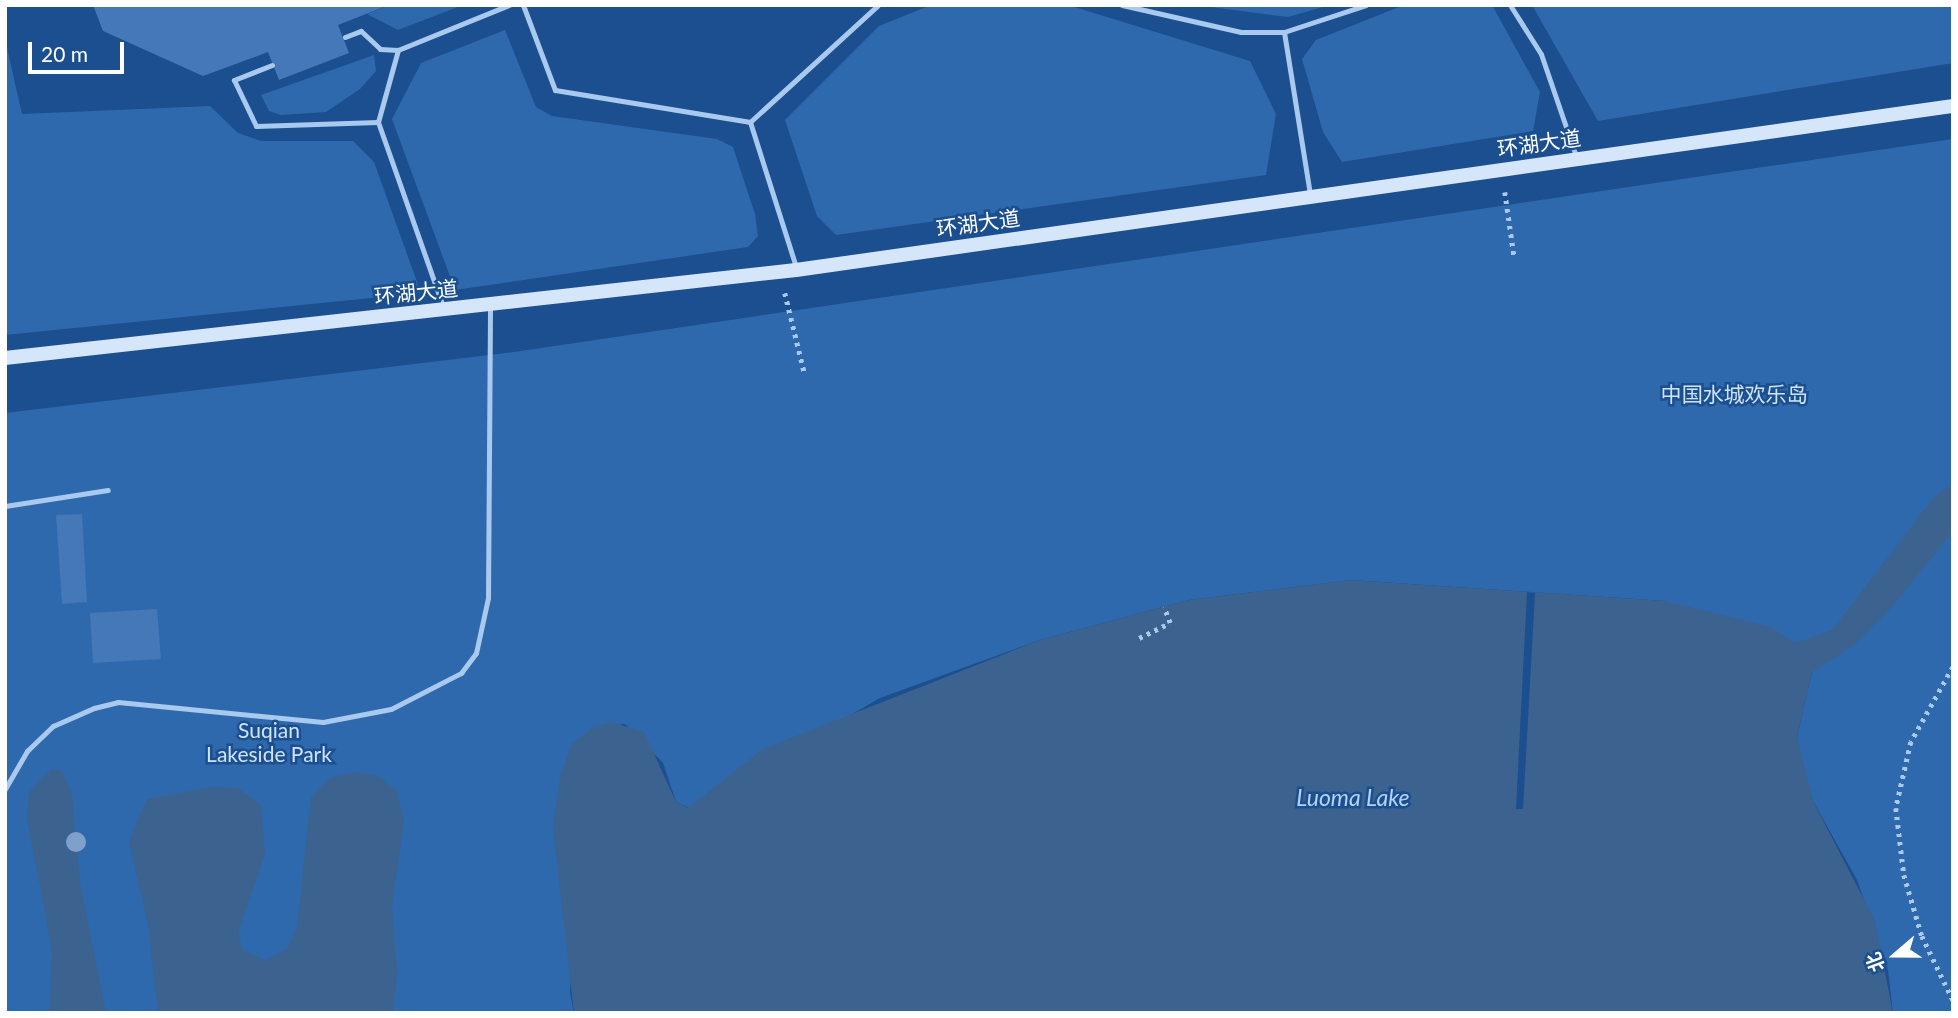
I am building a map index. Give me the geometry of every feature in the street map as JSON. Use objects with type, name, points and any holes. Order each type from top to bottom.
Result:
[{"type":"street","name":"环湖大道","points":[[5,358],[796,270],[1953,106]]},
{"type":"lane","points":[[345,37],[361,31],[380,49],[398,50],[509,5]]},
{"type":"lane","points":[[523,5],[555,90],[750,121]]},
{"type":"lane","points":[[750,121],[878,5]]},
{"type":"lane","points":[[1122,5],[1241,32],[1284,32],[1366,5]]},
{"type":"lane","points":[[1510,5],[1541,54],[1577,159]]},
{"type":"lane","points":[[1284,32],[1310,197]]},
{"type":"lane","points":[[398,50],[378,122],[444,310]]},
{"type":"lane","points":[[272,65],[233,80],[256,126],[378,122]]},
{"type":"lane","points":[[750,121],[796,270]]},
{"type":"lane","points":[[5,789],[27,751],[52,726],[94,708],[118,702],[323,722],[390,709],[461,673],[476,653],[488,598],[490,305]]},
{"type":"lane","points":[[5,506],[108,490]]},
{"type":"path","points":[[1502,170],[1514,255]]},
{"type":"path","points":[[780,272],[805,375]]},
{"type":"path","points":[[1139,638],[1170,623],[1164,607]]},
{"type":"path","points":[[1953,667],[1911,741],[1896,808],[1904,875],[1922,936],[1953,1000]]},
{"type":"green space","points":[[390,5],[463,5],[398,30],[367,14]]},
{"type":"green space","points":[[931,5],[1068,5],[1250,61],[1276,114],[1266,175],[836,235],[817,216],[785,120],[879,26]]},
{"type":"green space","points":[[1195,5],[1330,5],[1288,17]]},
{"type":"green space","points":[[1404,5],[1492,5],[1540,92],[1533,131],[1342,162],[1323,132],[1302,59],[1316,40]]},
{"type":"green space","points":[[1532,5],[1953,5],[1953,63],[1598,121]]},
{"type":"green space","points":[[505,30],[536,107],[552,116],[717,139],[733,147],[755,214],[758,236],[748,247],[455,290],[392,119],[421,63]]},
{"type":"green space","points":[[5,39],[22,114],[210,106],[238,133],[261,141],[353,141],[374,162],[421,293],[5,335]]},
{"type":"green space","points":[[374,55],[376,71],[360,89],[326,112],[281,115],[269,111],[261,95]]},
{"type":"green space","name":"中国水城欢乐岛","points":[[1953,139],[1953,1013],[1893,1013],[1888,970],[1857,880],[1813,801],[1803,765],[1797,737],[1812,672],[1665,601],[1351,580],[1189,600],[1040,640],[880,698],[689,808],[676,802],[663,763],[625,724],[592,728],[570,992],[574,1013],[5,1013],[5,413],[514,352]]},
{"type":"water","name":"Luoma Lake","points":[[1953,483],[1953,532],[1890,609],[1853,646],[1812,672],[1797,737],[1813,801],[1875,921],[1893,1013],[574,1013],[553,828],[560,777],[572,744],[592,728],[611,722],[644,732],[676,802],[688,808],[763,749],[1040,640],[1189,600],[1350,580],[1665,601],[1771,627],[1796,643],[1832,630],[1934,497]]},
{"type":"water","points":[[52,769],[62,771],[72,794],[80,883],[106,1013],[50,1013],[52,950],[27,819],[29,792]]},
{"type":"water","points":[[357,772],[378,776],[396,790],[404,820],[392,906],[397,972],[393,1013],[158,1013],[148,925],[129,841],[147,799],[212,787],[238,788],[261,805],[265,854],[238,933],[243,951],[266,960],[288,948],[297,927],[311,797],[330,778]]},
{"type":"pier","points":[[1527,592],[1535,593],[1523,809],[1516,809]]},
{"type":"building","points":[[93,5],[389,5],[338,25],[349,53],[279,80],[268,52],[203,76],[103,31]]},
{"type":"building","points":[[82,514],[87,602],[62,604],[56,515]]},
{"type":"building","points":[[157,609],[161,659],[93,663],[90,613]]},
{"type":"park label","name":"Suqian Lakeside Park","points":[[269,742]]}]
